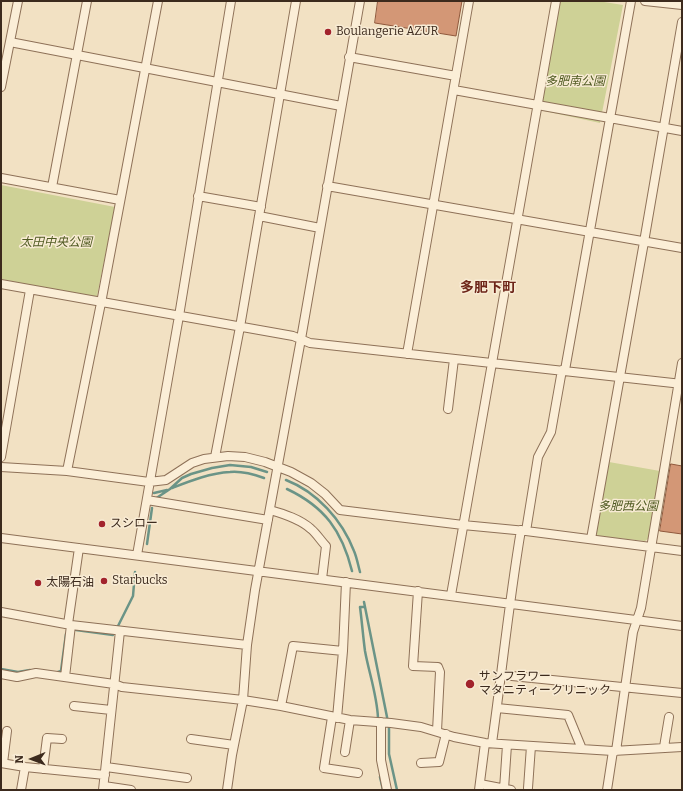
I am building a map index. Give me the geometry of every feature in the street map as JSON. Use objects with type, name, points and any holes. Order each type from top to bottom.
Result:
[{"type":"street","points":[[1,87],[18,1]]},
{"type":"street","points":[[52,187],[87,1]]},
{"type":"street","points":[[67,471],[101,303],[144,68],[158,1]]},
{"type":"street","points":[[137,555],[179,316],[231,1]]},
{"type":"street","points":[[215,457],[240,327],[296,1]]},
{"type":"street","points":[[226,790],[243,700],[247,645],[258,571],[301,339],[349,57],[360,1]]},
{"type":"street","points":[[407,354],[454,90],[468,1]]},
{"type":"street","points":[[450,596],[464,525],[556,1]]},
{"type":"street","points":[[508,745],[508,789],[479,787],[497,708],[502,675],[509,603],[523,530],[538,457],[551,432],[555,418],[631,1]]},
{"type":"street","points":[[645,1],[682,5]]},
{"type":"street","points":[[591,539],[682,22]]},
{"type":"street","points":[[10,42],[341,106]]},
{"type":"street","points":[[349,57],[456,76]]},
{"type":"street","points":[[454,90],[682,131]]},
{"type":"street","points":[[1,178],[120,200]]},
{"type":"street","points":[[327,186],[589,233],[682,248]]},
{"type":"street","points":[[198,196],[261,207]]},
{"type":"street","points":[[259,216],[320,228]]},
{"type":"street","points":[[1,284],[293,336],[310,343],[493,362],[680,384]]},
{"type":"street","points":[[1,457],[30,290]]},
{"type":"street","points":[[448,409],[454,358]]},
{"type":"street","points":[[607,790],[633,632],[640,608],[680,384],[682,363]]},
{"type":"street","points":[[1,467],[67,471],[150,482],[166,480],[192,463],[204,459],[215,457],[245,457],[265,462],[291,472],[311,483],[325,494],[340,510],[464,525],[523,530],[682,551]]},
{"type":"street","points":[[147,500],[268,520]]},
{"type":"street","points":[[270,510],[303,522],[326,546],[322,579]]},
{"type":"street","points":[[1,538],[682,626]]},
{"type":"street","points":[[65,677],[79,548]]},
{"type":"street","points":[[346,582],[343,651],[335,717],[324,768],[358,773]]},
{"type":"street","points":[[418,591],[413,666],[438,667],[440,672],[437,731]]},
{"type":"street","points":[[1,612],[70,625],[247,645]]},
{"type":"street","points":[[120,631],[104,788],[131,790]]},
{"type":"street","points":[[281,706],[293,646],[343,651]]},
{"type":"street","points":[[1,674],[17,677],[36,674],[65,677],[114,684],[122,687],[243,700],[350,720],[421,727],[488,743],[614,751],[682,747]]},
{"type":"street","points":[[502,675],[682,693]]},
{"type":"street","points":[[74,706],[111,710]]},
{"type":"street","points":[[497,708],[568,715],[582,749]]},
{"type":"street","points":[[664,748],[669,717]]},
{"type":"street","points":[[346,752],[350,720]]},
{"type":"street","points":[[386,723],[381,760],[387,790]]},
{"type":"street","points":[[7,731],[2,763],[43,769],[106,771],[187,778]]},
{"type":"street","points":[[421,763],[439,762],[446,734]]},
{"type":"street","points":[[43,769],[47,738],[62,739]]},
{"type":"street","points":[[190,738],[234,745]]},
{"type":"street","points":[[528,788],[531,746]]},
{"type":"street","points":[[21,790],[25,767]]},
{"type":"green space","name":"多肥南公園","points":[[558,1],[598,1],[623,5],[600,123],[535,109]]},
{"type":"green space","name":"太田中央公園","points":[[1,185],[115,207],[97,296],[93,298],[1,279]]},
{"type":"green space","name":"多肥西公園","points":[[609,462],[660,471],[649,538],[645,541],[598,536],[596,533]]},
{"type":"building","points":[[378,1],[462,1],[456,36],[375,23]]},
{"type":"building","points":[[671,464],[682,466],[682,534],[660,531]]},
{"type":"waterway","points":[[155,499],[170,489],[182,478],[212,468],[230,465],[251,467],[267,472]]},
{"type":"waterway","points":[[172,488],[200,478],[223,473],[243,472],[264,478]]},
{"type":"waterway","points":[[286,480],[308,492],[327,508],[343,529],[349,540],[360,572]]},
{"type":"waterway","points":[[287,489],[312,504],[322,512],[330,522],[343,544],[352,571]]},
{"type":"waterway","points":[[154,493],[167,490]]},
{"type":"waterway","points":[[147,544],[152,508]]},
{"type":"waterway","points":[[118,626],[133,596],[135,572]]},
{"type":"waterway","points":[[364,602],[389,727],[389,754],[397,790]]},
{"type":"waterway","points":[[365,607],[360,607],[364,645],[373,684],[378,718]]},
{"type":"waterway","points":[[76,630],[113,635],[114,633]]},
{"type":"waterway","points":[[55,673],[61,671],[66,634]]},
{"type":"waterway","points":[[1,669],[18,672],[30,670]]},
{"type":"waterway","points":[[380,777],[383,790]]},
{"type":"place","name":"Boulangerie AZUR","points":[[328,32]]},
{"type":"place","name":"スシロー","points":[[102,524]]},
{"type":"place","name":"Starbucks","points":[[104,581]]},
{"type":"place","name":"太陽石油","points":[[38,583]]},
{"type":"place","name":"サンフラワー マタニティークリニック","points":[[470,684]]},
{"type":"district","name":"多肥下町","points":[[488,288]]}]
